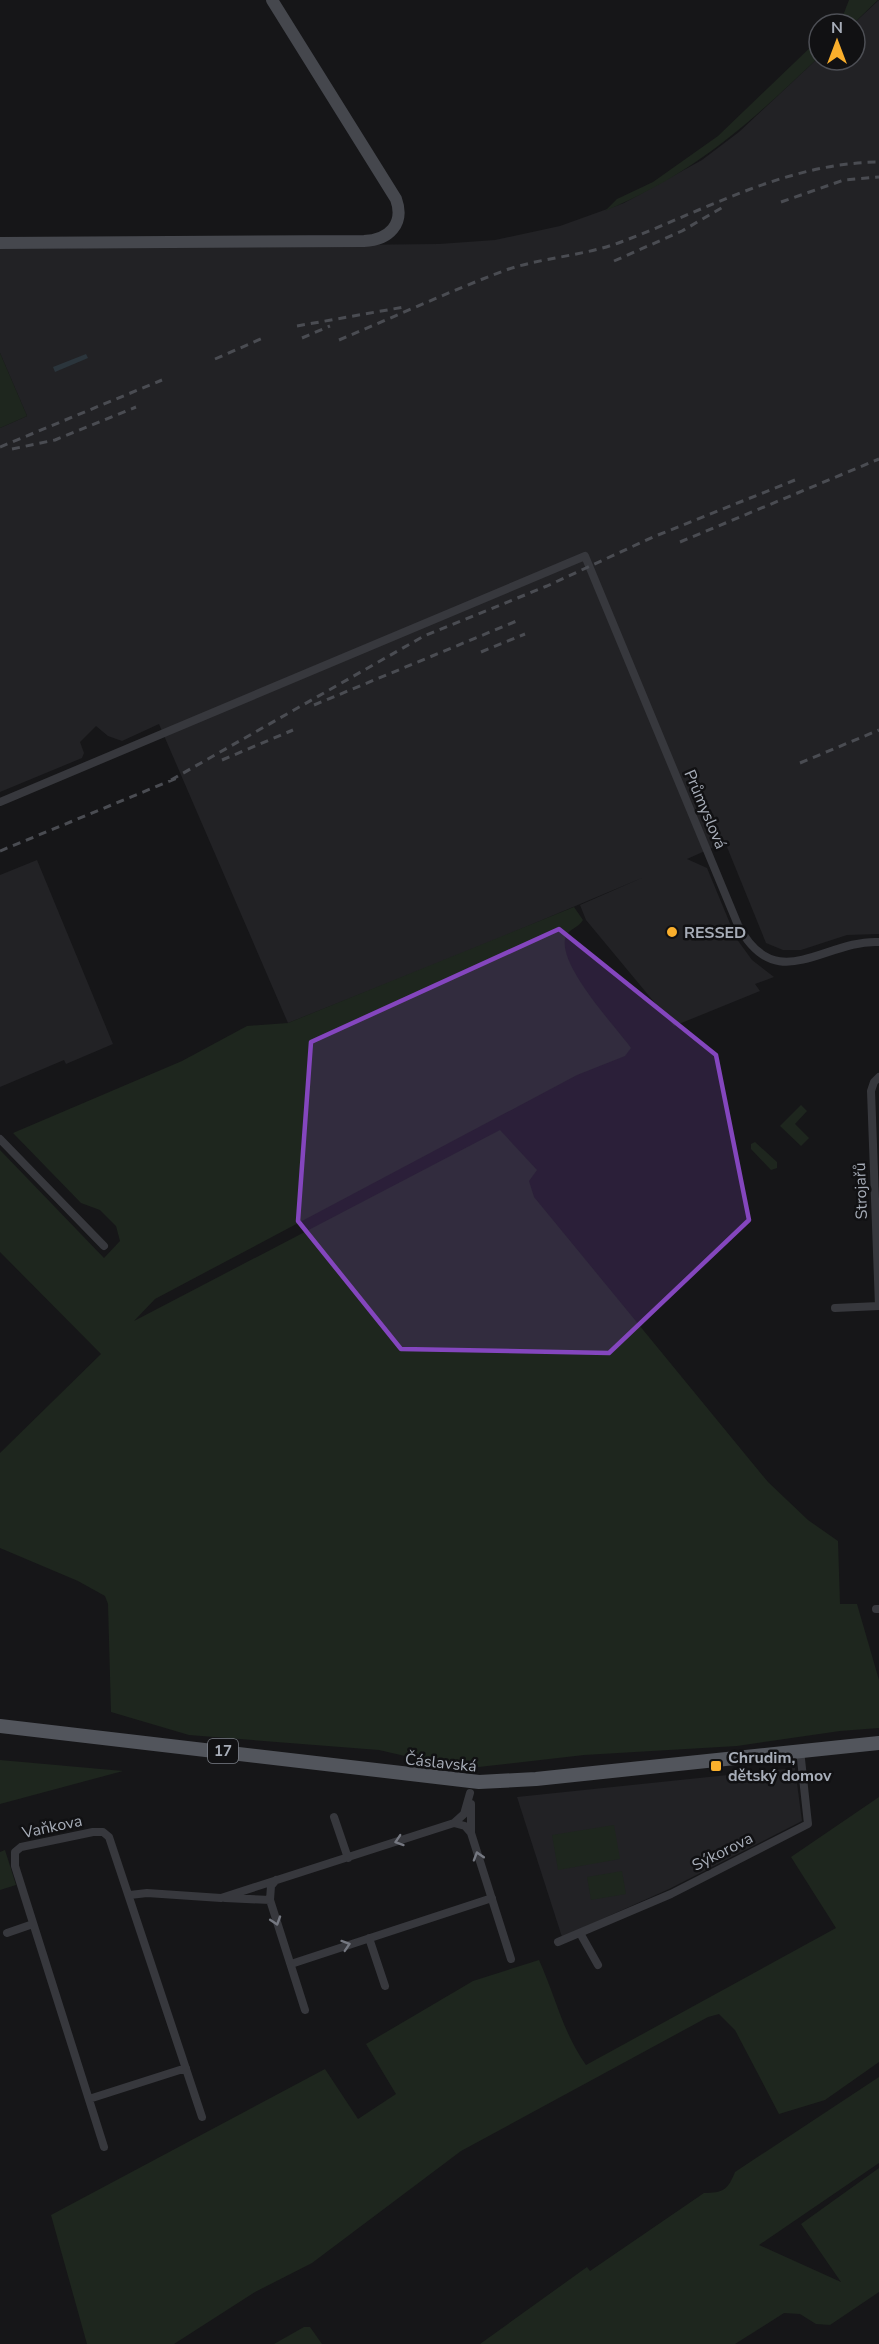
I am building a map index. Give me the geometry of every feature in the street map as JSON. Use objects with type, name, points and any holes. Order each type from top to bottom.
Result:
[{"type":"main road","name":"Čáslavská","points":[[0,1726],[470,1787],[879,1743]]},
{"type":"street","points":[[0,243],[364,241],[382,237],[390,232],[399,215],[396,199],[272,0]]},
{"type":"street","name":"Průmyslová","points":[[0,802],[585,556],[734,915],[749,944],[770,958],[791,963],[808,960],[857,944],[879,942]]},
{"type":"street","name":"Strojařů","points":[[835,1308],[879,1306],[871,1091],[874,1082],[879,1077]]},
{"type":"street","points":[[0,1139],[104,1246]]},
{"type":"street","name":"Sýkorova","points":[[558,1942],[670,1894],[808,1824],[800,1750]]},
{"type":"street","points":[[221,1898],[454,1823],[464,1814],[470,1787]]},
{"type":"street","points":[[470,1787],[471,1833],[511,1959]]},
{"type":"street","points":[[334,1817],[348,1858]]},
{"type":"street","points":[[454,1823],[465,1826],[471,1833]]},
{"type":"street","name":"Vaňkova","points":[[104,2147],[13,1856],[17,1849],[26,1846],[93,1832],[106,1834],[114,1845],[202,2117]]},
{"type":"street","points":[[277,1880],[271,1886],[270,1900],[305,2010]]},
{"type":"street","points":[[130,1895],[147,1893],[270,1900]]},
{"type":"street","points":[[291,1964],[492,1898]]},
{"type":"street","points":[[6,1933],[33,1924]]},
{"type":"street","points":[[580,1933],[598,1965]]},
{"type":"street","points":[[369,1938],[385,1986]]},
{"type":"street","points":[[89,2099],[186,2068]]},
{"type":"highlighted area","points":[[559,929],[716,1055],[749,1220],[609,1353],[401,1349],[298,1221],[311,1042]]},
{"type":"shaded area","points":[[849,0],[878,0],[866,12],[844,12]]},
{"type":"shaded area","points":[[879,0],[879,934],[847,935],[801,950],[783,950],[766,943],[725,842],[687,859],[707,868],[736,938],[752,960],[774,977],[755,984],[760,991],[674,1026],[586,920],[580,905],[644,877],[476,948],[288,1023],[159,724],[122,741],[108,736],[96,726],[80,742],[84,753],[82,758],[0,792],[0,428],[27,416],[0,353],[0,249],[439,244],[495,240],[560,226],[624,203],[702,160],[739,132],[807,68],[807,72],[867,72],[866,12]]},
{"type":"shaded area","points":[[807,51],[807,68],[744,125],[695,163],[668,180],[605,211],[617,199],[653,182],[718,136]]},
{"type":"shaded area","points":[[0,353],[27,416],[0,428]]},
{"type":"shaded area","points":[[86,354],[88,358],[55,372],[53,367]]},
{"type":"shaded area","points":[[37,860],[113,1044],[66,1064],[64,1060],[0,1087],[0,875]]},
{"type":"shaded area","points":[[574,907],[583,920],[566,936],[565,947],[569,961],[588,994],[631,1048],[625,1056],[577,1075],[155,1299],[134,1321],[500,1130],[537,1170],[529,1181],[534,1197],[768,1482],[808,1520],[838,1541],[840,1604],[857,1604],[879,1680],[879,1728],[840,1731],[737,1746],[584,1755],[461,1769],[379,1750],[189,1735],[111,1712],[108,1604],[105,1596],[78,1581],[0,1548],[0,1453],[101,1354],[0,1252],[0,1150],[104,1258],[120,1241],[116,1226],[100,1210],[81,1203],[13,1133],[182,1061],[247,1026],[288,1023]]},
{"type":"shaded area","points":[[801,1105],[807,1111],[795,1124],[809,1138],[801,1146],[780,1126]]},
{"type":"shaded area","points":[[755,1142],[777,1162],[777,1168],[771,1170],[751,1149],[751,1144]]},
{"type":"shaded area","points":[[0,1760],[123,1771],[0,1804]]},
{"type":"shaded area","points":[[795,1768],[802,1821],[669,1889],[562,1937],[517,1797]]},
{"type":"shaded area","points":[[879,1797],[879,2062],[825,2100],[779,2114],[735,2030],[719,2014],[708,2017],[461,2151],[312,2263],[255,2292],[174,2344],[87,2344],[51,2215],[325,2069],[358,2119],[396,2094],[366,2044],[473,1981],[539,1960],[565,2027],[586,2065],[836,1928],[791,1857]]},
{"type":"shaded area","points":[[614,1825],[620,1859],[558,1870],[552,1835]]},
{"type":"shaded area","points":[[5,1850],[16,1885],[0,1890],[0,1852]]},
{"type":"shaded area","points":[[622,1871],[626,1894],[591,1900],[587,1877]]},
{"type":"shaded area","points":[[879,2077],[879,2163],[759,2245],[841,2282],[801,2224],[879,2168],[879,2292],[830,2325],[816,2324],[800,2314],[784,2313],[735,2344],[480,2344],[587,2267],[590,2271],[704,2193],[720,2191],[727,2187],[735,2172]]},
{"type":"shaded area","points":[[304,2327],[310,2327],[322,2344],[274,2344]]},
{"type":"railway","points":[[339,340],[506,270],[607,247],[779,179],[845,164],[879,162]]},
{"type":"railway","points":[[781,202],[844,180],[879,177]]},
{"type":"railway","points":[[614,261],[682,231],[723,207]]},
{"type":"railway","points":[[297,326],[404,307]]},
{"type":"railway","points":[[302,338],[330,326]]},
{"type":"railway","points":[[215,359],[263,338]]},
{"type":"railway","points":[[0,447],[162,380]]},
{"type":"railway","points":[[12,449],[55,440],[136,407]]},
{"type":"railway","points":[[680,542],[879,459]]},
{"type":"railway","points":[[171,780],[424,636],[547,586],[653,537],[795,480]]},
{"type":"railway","points":[[314,705],[519,620]]},
{"type":"railway","points":[[481,652],[525,634]]},
{"type":"railway","points":[[222,760],[293,730]]},
{"type":"railway","points":[[800,763],[879,730]]},
{"type":"railway","points":[[0,851],[177,778]]},
{"type":"place","name":"RESSED","points":[[672,932]]},
{"type":"place","name":"Chrudim, dětský domov","points":[[716,1766]]}]
